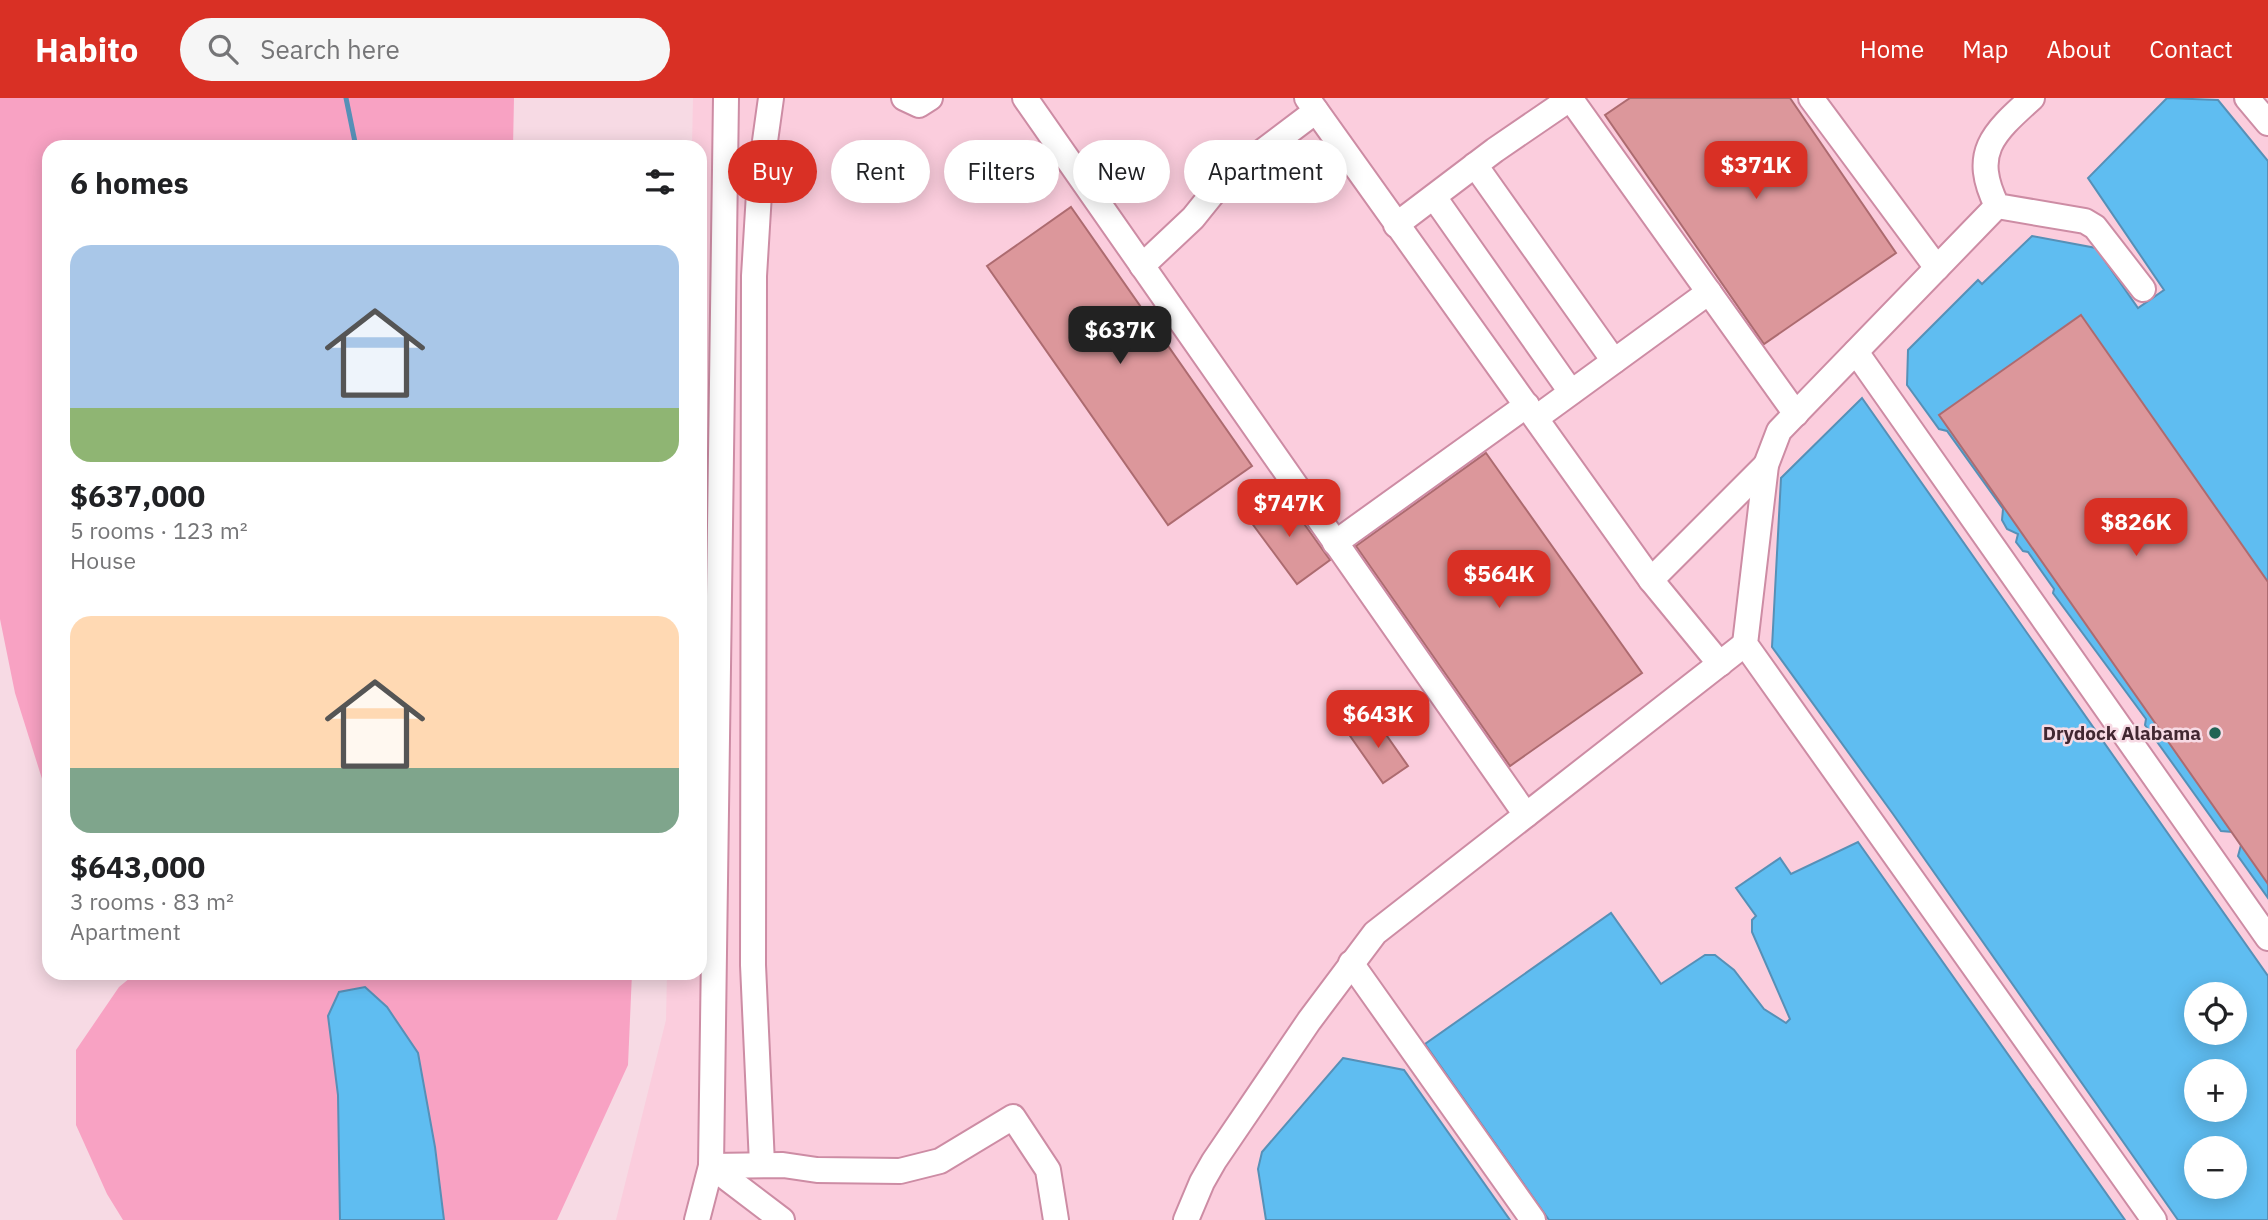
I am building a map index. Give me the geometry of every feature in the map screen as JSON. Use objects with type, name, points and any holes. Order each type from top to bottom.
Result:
[{"type":"street","points":[[697,1220],[711,1166],[726,98]]},
{"type":"street","points":[[762,1164],[753,965],[754,276],[760,177],[771,98]]},
{"type":"street","points":[[904,98],[919,105],[930,98]]},
{"type":"street","points":[[1025,98],[1525,815]]},
{"type":"street","points":[[1396,225],[1475,165],[1571,98],[1796,414]]},
{"type":"street","points":[[1811,98],[1937,268]]},
{"type":"street","points":[[1997,206],[1985,182],[1983,162],[1992,139],[2032,98]]},
{"type":"street","points":[[2248,98],[2268,123]]},
{"type":"street","points":[[1142,266],[1193,218],[1222,182],[1312,104],[1651,580],[1720,664]]},
{"type":"street","points":[[1475,165],[1614,361]]},
{"type":"street","points":[[1434,197],[1571,392]]},
{"type":"street","points":[[1997,206],[1779,430],[1766,465],[1745,644],[2154,1220]]},
{"type":"street","points":[[1997,206],[2085,221],[2095,227],[2143,289]]},
{"type":"street","points":[[1335,543],[1531,411],[1571,392],[1709,292]]},
{"type":"street","points":[[1856,352],[2268,938]]},
{"type":"street","points":[[1651,580],[1766,465]]},
{"type":"street","points":[[1186,1220],[1214,1161],[1309,1021],[1375,933],[1745,644]]},
{"type":"street","points":[[1351,963],[1532,1220]]},
{"type":"street","points":[[711,1166],[762,1164],[817,1170],[900,1171],[940,1161],[1013,1117],[1048,1170],[1055,1220]]},
{"type":"street","points":[[711,1166],[782,1220]]},
{"type":"shaded area","points":[[0,98],[514,98],[513,140],[42,140],[42,779],[15,693],[0,619]]},
{"type":"shaded area","points":[[693,98],[2167,98],[2088,178],[2164,290],[2138,308],[2096,248],[2032,236],[1982,284],[1977,280],[1908,350],[1939,429],[1947,431],[2004,509],[2002,521],[2007,529],[2018,534],[2016,542],[2023,551],[2028,552],[2054,589],[2053,593],[2146,720],[2146,725],[2221,830],[2233,832],[2241,845],[2239,856],[2268,898],[2268,976],[1862,399],[1772,647],[1893,814],[2178,1220],[2125,1220],[1858,842],[1790,874],[1780,858],[1756,917],[1752,932],[1790,1020],[1785,1023],[1764,1009],[1723,959],[1705,955],[1661,985],[1426,1044],[1549,1220],[1510,1220],[1404,1070],[1258,1169],[1266,1220],[616,1220],[666,1020],[667,980],[707,980],[707,140],[692,140]]},
{"type":"shaded area","points":[[2204,98],[2268,98],[2268,161],[2218,100]]},
{"type":"shaded area","points":[[128,980],[632,980],[628,1065],[557,1220],[444,1220],[435,1147],[418,1053],[328,1016],[338,1095],[340,1220],[123,1220],[107,1194],[76,1125],[76,1050],[119,987]]},
{"type":"water","points":[[2167,98],[2218,100],[2268,161],[2268,898],[2238,856],[2241,845],[2233,832],[2221,831],[2145,725],[2146,719],[2053,593],[2054,589],[2028,552],[2023,551],[2016,542],[2018,534],[2007,529],[2002,520],[2003,509],[1947,431],[1939,429],[1907,385],[1908,350],[1978,280],[1982,284],[2032,236],[2096,248],[2138,308],[2164,290],[2088,178]]},
{"type":"water","points":[[1862,398],[2268,976],[2268,1220],[2178,1220],[1893,814],[1772,647],[1781,478]]},
{"type":"water","points":[[1858,842],[2125,1220],[1549,1220],[1425,1044],[1611,913],[1661,984],[1705,955],[1715,955],[1734,970],[1764,1009],[1786,1023],[1790,1019],[1752,932],[1752,920],[1756,916],[1736,888],[1780,858],[1791,874]]},
{"type":"water","points":[[365,987],[387,1007],[418,1053],[435,1147],[444,1220],[340,1220],[338,1095],[328,1016],[339,992]]},
{"type":"water","points":[[1343,1058],[1404,1070],[1510,1220],[1266,1220],[1258,1169],[1262,1152]]},
{"type":"building","points":[[1630,98],[1790,98],[1896,253],[1764,344],[1605,115]]},
{"type":"building","points":[[1071,207],[1252,466],[1168,525],[987,266]]},
{"type":"building","name":"Drydock Alabama","points":[[2081,315],[2268,582],[2268,884],[1939,415]]},
{"type":"building","points":[[1486,453],[1642,673],[1510,766],[1356,546]]},
{"type":"building","points":[[1282,493],[1330,560],[1297,584],[1248,518]]},
{"type":"building","points":[[1373,716],[1408,766],[1383,783],[1348,733]]},
{"type":"waterway","points":[[346,98],[355,140]]},
{"type":"place","name":"Drydock Alabama","points":[[2215,733]]}]
